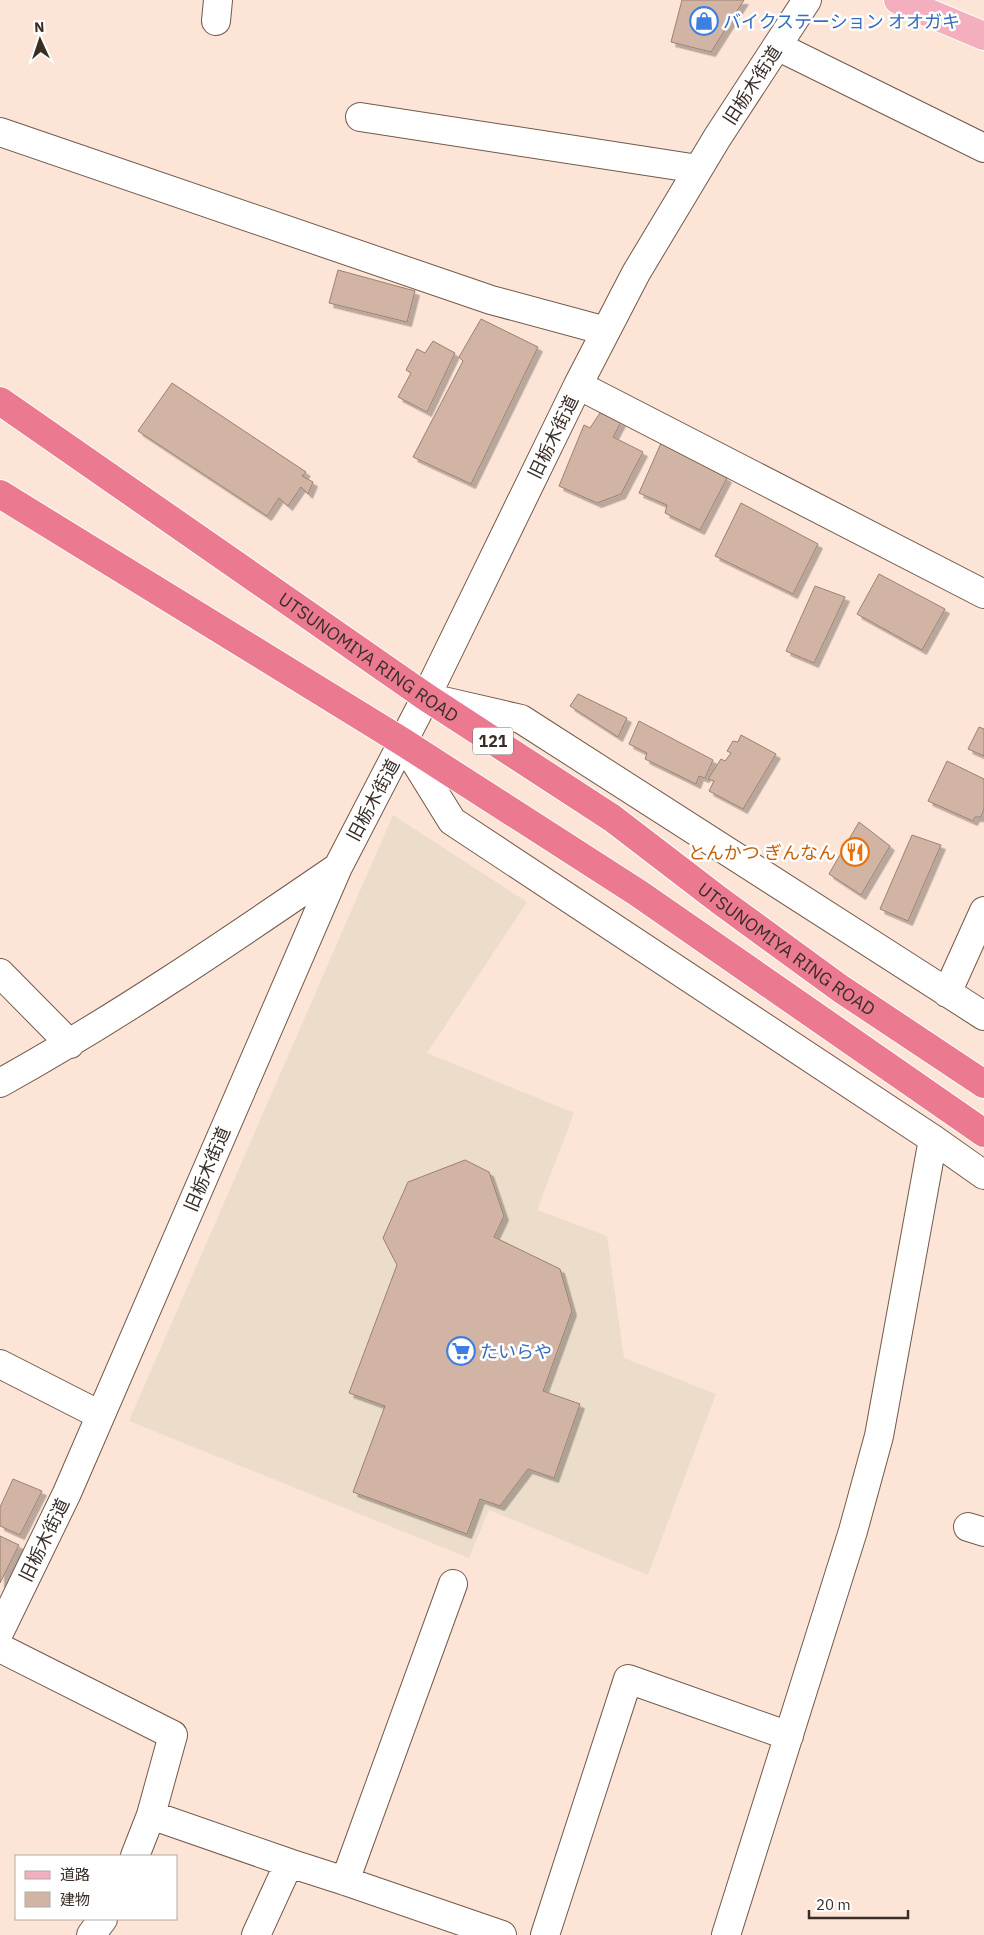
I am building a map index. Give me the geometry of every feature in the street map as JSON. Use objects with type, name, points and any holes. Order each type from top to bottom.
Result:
[{"type":"highway","name":"UTSUNOMIYA RING ROAD","points":[[0,401],[426,697],[612,818],[719,900],[841,989],[984,1084]]},
{"type":"highway","points":[[0,494],[403,742],[638,893],[984,1133]]},
{"type":"main road","points":[[898,0],[984,36]]},
{"type":"street","name":"旧栃木街道","points":[[0,1631],[66,1493],[338,867],[426,697],[578,385],[636,272],[698,169],[807,0]]},
{"type":"street","points":[[777,46],[984,148]]},
{"type":"street","points":[[360,117],[698,169]]},
{"type":"street","points":[[0,132],[491,300],[606,331]]},
{"type":"street","points":[[578,385],[984,594]]},
{"type":"street","points":[[426,697],[521,719],[984,1016]]},
{"type":"street","points":[[403,742],[452,821],[933,1139],[984,1175]]},
{"type":"street","points":[[0,1083],[70,1044],[241,933],[338,867]]},
{"type":"street","points":[[947,992],[984,911]]},
{"type":"street","points":[[0,973],[70,1044]]},
{"type":"street","points":[[726,1935],[853,1530],[879,1436],[933,1139]]},
{"type":"street","points":[[0,1364],[100,1415]]},
{"type":"street","points":[[346,1881],[453,1584]]},
{"type":"street","points":[[0,1648],[173,1735],[151,1815],[135,1855]]},
{"type":"street","points":[[545,1935],[628,1679],[789,1736]]},
{"type":"street","points":[[151,1815],[502,1935]]},
{"type":"street","points":[[256,1935],[289,1863]]},
{"type":"street","points":[[91,1935],[101,1920]]},
{"type":"shaded area","points":[[393,815],[527,902],[427,1053],[574,1113],[537,1210],[607,1236],[624,1358],[716,1394],[648,1575],[489,1510],[469,1558],[129,1421]]},
{"type":"building","name":"バイクステーション オオガキ","points":[[682,0],[744,0],[711,52],[671,42]]},
{"type":"building","points":[[338,270],[415,291],[407,322],[329,303]]},
{"type":"building","points":[[481,319],[538,347],[471,484],[413,457],[463,361],[459,357]]},
{"type":"building","points":[[433,341],[455,353],[427,412],[398,397],[411,373],[406,370],[417,349],[425,353]]},
{"type":"building","points":[[172,383],[306,472],[302,476],[313,482],[308,494],[301,487],[288,506],[279,498],[267,516],[138,431]]},
{"type":"building","points":[[600,413],[621,422],[613,437],[643,452],[621,494],[597,503],[559,486],[584,425],[590,428]]},
{"type":"building","points":[[662,441],[727,478],[700,530],[665,513],[667,505],[639,493]]},
{"type":"building","points":[[741,503],[818,544],[793,594],[715,556]]},
{"type":"building","points":[[879,574],[945,609],[922,650],[857,614]]},
{"type":"building","points":[[815,586],[845,597],[814,663],[786,651]]},
{"type":"building","points":[[578,694],[627,718],[618,737],[570,706]]},
{"type":"building","points":[[639,721],[713,760],[705,778],[699,776],[696,784],[645,759],[647,753],[629,744]]},
{"type":"building","points":[[979,727],[984,729],[984,756],[968,749]]},
{"type":"building","points":[[741,735],[776,754],[743,809],[709,791],[714,781],[708,779],[721,759],[725,761],[731,753],[727,751],[733,741],[738,742]]},
{"type":"building","points":[[947,761],[984,779],[984,809],[981,817],[975,817],[973,821],[928,801]]},
{"type":"building","points":[[859,822],[890,846],[861,895],[829,874]]},
{"type":"building","points":[[912,835],[941,845],[908,921],[880,909]]},
{"type":"building","name":"たいらや","points":[[465,1160],[489,1172],[504,1216],[494,1237],[560,1269],[572,1311],[543,1391],[580,1404],[554,1478],[528,1469],[500,1506],[480,1499],[467,1534],[353,1492],[385,1406],[349,1393],[397,1265],[383,1238],[408,1182]]},
{"type":"building","points":[[13,1479],[42,1491],[20,1535],[0,1526],[0,1507]]},
{"type":"building","points":[[0,1536],[19,1545],[0,1583]]},
{"type":"place","name":"バイクステーション オオガキ","points":[[704,21]]},
{"type":"place","name":"とんかつ ぎんなん","points":[[855,852]]},
{"type":"place","name":"たいらや","points":[[461,1351]]}]
